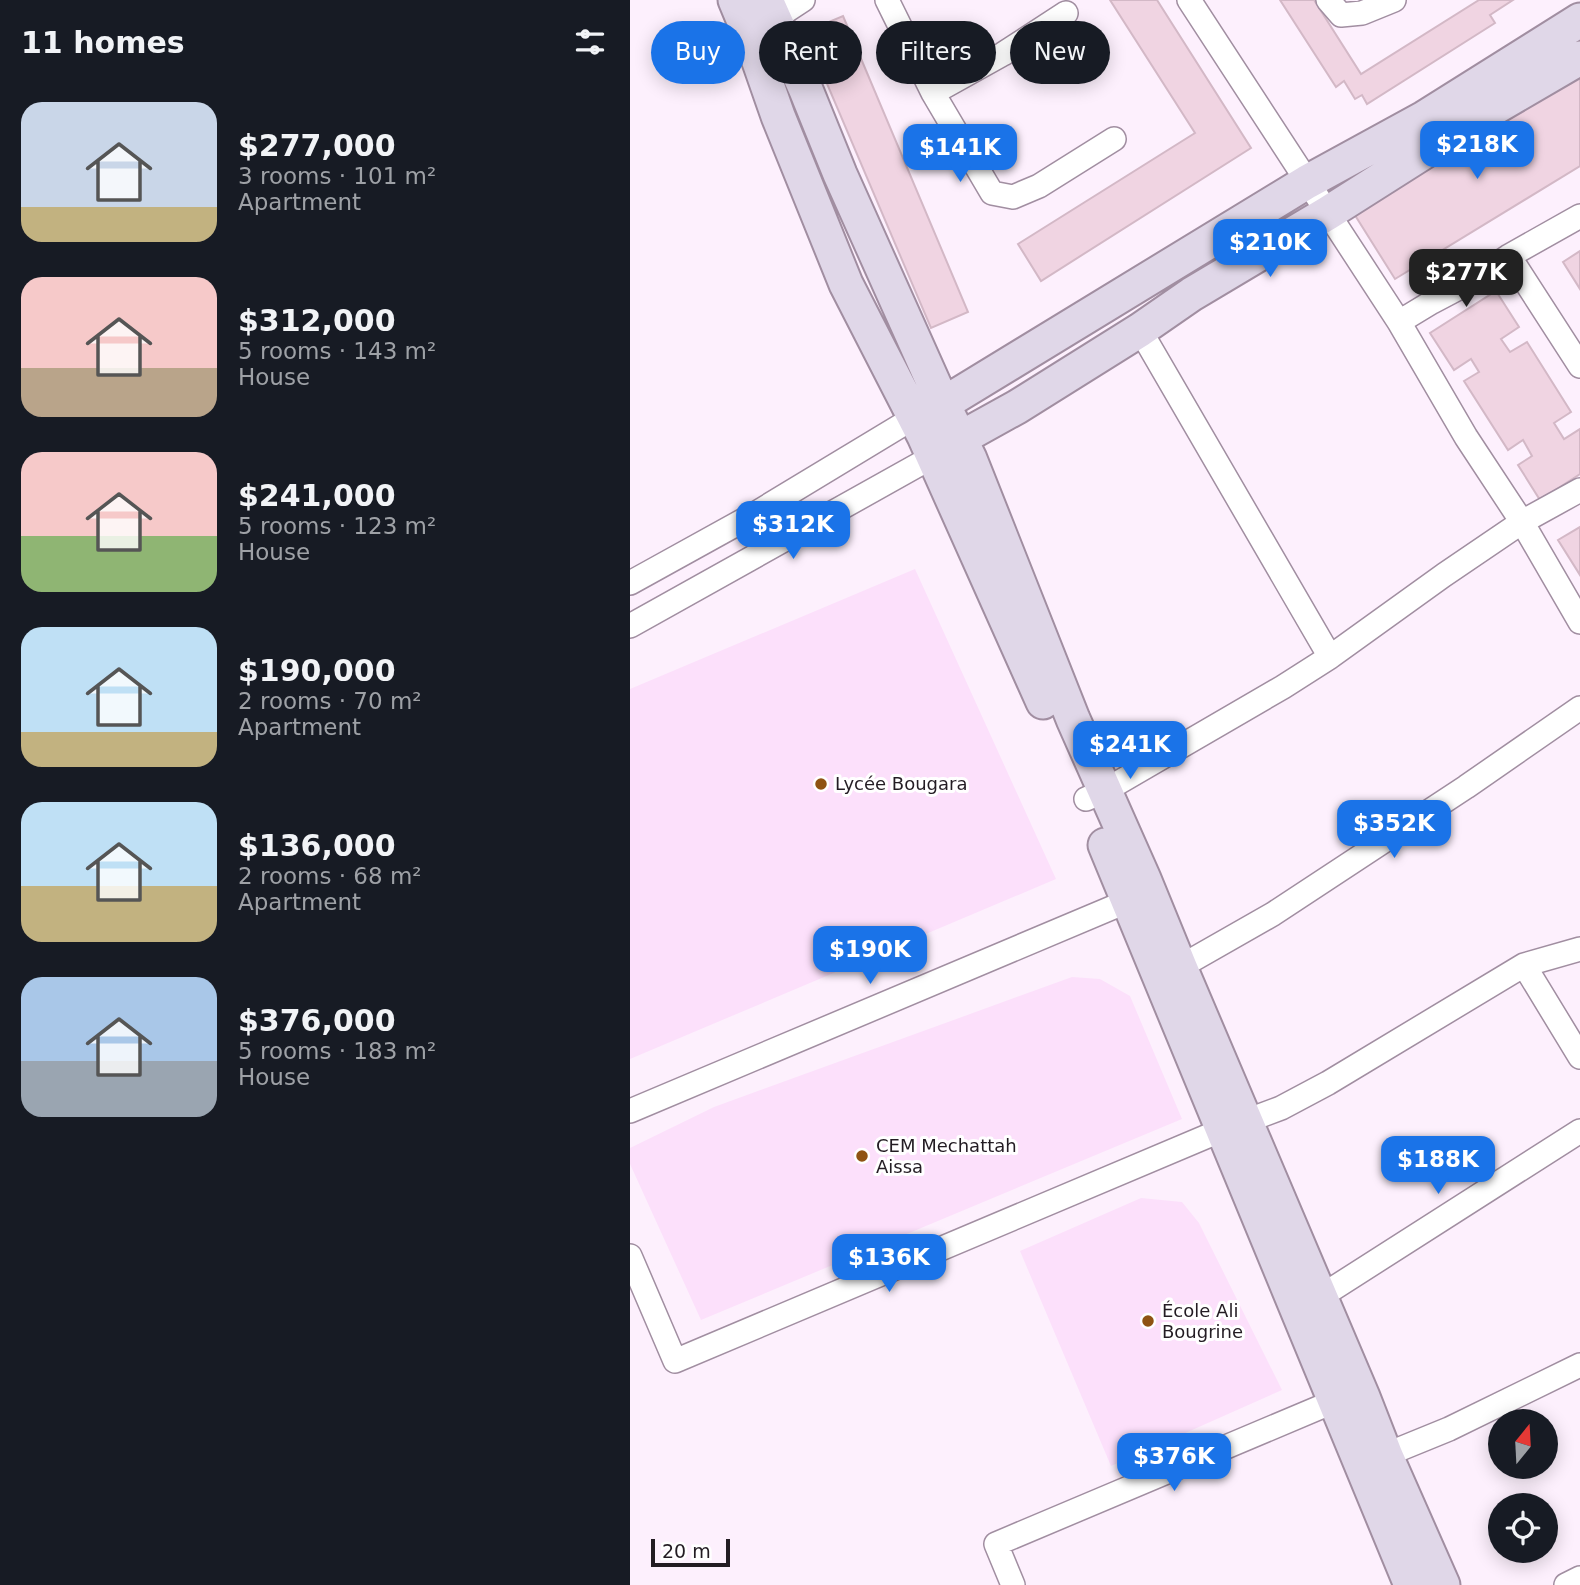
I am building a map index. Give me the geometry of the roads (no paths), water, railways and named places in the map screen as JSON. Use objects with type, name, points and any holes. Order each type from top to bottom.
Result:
[{"type":"main road","points":[[735,0],[763,18],[806,90],[929,410],[1073,719],[1128,901],[1234,1125],[1284,1214],[1321,1297],[1411,1585]]},
{"type":"main road","points":[[929,410],[1307,182],[1424,118],[1580,20]]},
{"type":"main road","points":[[947,447],[1017,407],[1192,294],[1580,58]]},
{"type":"main road","points":[[1095,795],[1144,879],[1180,967],[1234,1125],[1335,1401],[1373,1460],[1443,1585]]},
{"type":"street","points":[[763,18],[803,0]]},
{"type":"street","points":[[887,0],[933,93],[992,193],[1013,197],[1039,186],[1114,139]]},
{"type":"street","points":[[1189,0],[1399,321],[1466,438],[1522,522],[1580,622]]},
{"type":"street","points":[[1328,0],[1341,15],[1362,13],[1394,0]]},
{"type":"street","points":[[933,93],[1003,54],[1066,13]]},
{"type":"street","points":[[1399,321],[1580,216]]},
{"type":"street","points":[[1509,256],[1579,362]]},
{"type":"street","points":[[1140,330],[1330,657]]},
{"type":"street","points":[[630,583],[753,515],[929,410]]},
{"type":"street","points":[[630,626],[947,447]]},
{"type":"street","points":[[1095,795],[1283,687],[1522,522],[1580,490]]},
{"type":"street","points":[[1180,967],[1273,914],[1580,708]]},
{"type":"street","points":[[630,1111],[1128,901]]},
{"type":"street","points":[[630,1256],[675,1361],[1234,1125],[1281,1108],[1328,1083],[1524,965],[1580,949]]},
{"type":"street","points":[[1524,965],[1580,1057]]},
{"type":"street","points":[[1321,1297],[1580,1131]]},
{"type":"street","points":[[1373,1460],[1449,1429],[1580,1365]]},
{"type":"street","points":[[1013,1585],[996,1544],[1335,1401]]},
{"type":"street","points":[[1566,1585],[1580,1577]]},
{"type":"place","name":"Lycée Bougara","points":[[821,784]]},
{"type":"place","name":"CEM Mechattah Aissa","points":[[862,1156]]},
{"type":"place","name":"École Ali Bougrine","points":[[1148,1321]]}]
